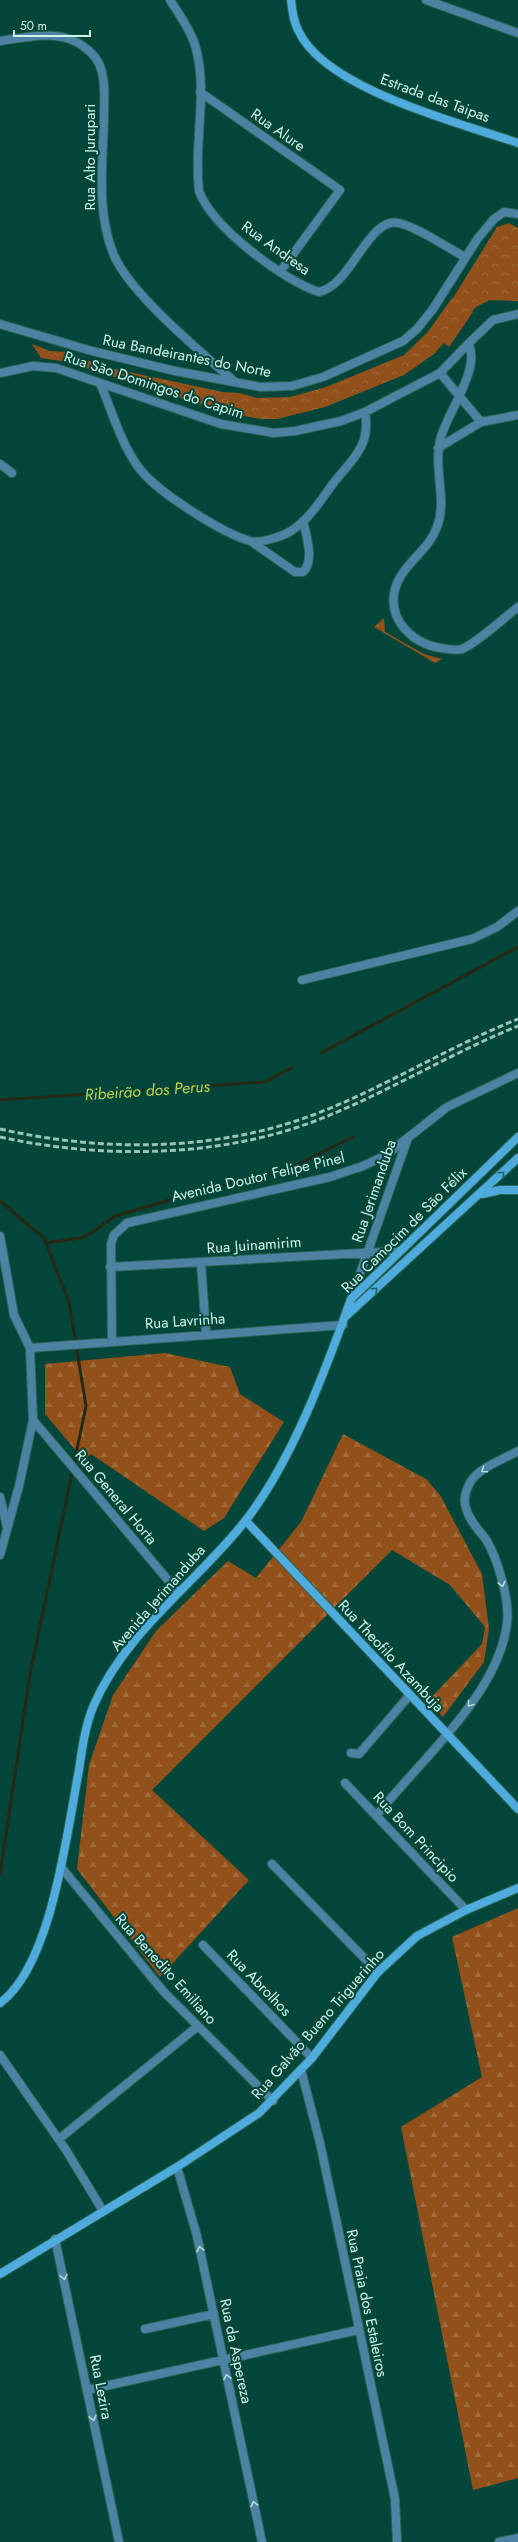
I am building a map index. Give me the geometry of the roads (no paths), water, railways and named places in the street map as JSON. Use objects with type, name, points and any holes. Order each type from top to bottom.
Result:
[{"type":"main road","name":"Estrada das Taipas","points":[[291,0],[293,17],[305,42],[323,59],[348,78],[405,106],[518,143]]},
{"type":"main road","name":"Rua Camocim de São Félix","points":[[346,1316],[351,1299],[399,1251],[518,1138]]},
{"type":"main road","name":"Rua Camocim de São Félix","points":[[346,1316],[516,1164]]},
{"type":"main road","points":[[481,1194],[500,1190],[518,1190]]},
{"type":"main road","name":"Avenida Jerimanduba","points":[[0,2003],[18,1984],[31,1964],[40,1940],[61,1867],[85,1736],[93,1707],[109,1678],[135,1641],[178,1592],[246,1521],[280,1467],[346,1316]]},
{"type":"main road","name":"Rua Theofilo Azambuja","points":[[246,1521],[445,1735],[518,1809]]},
{"type":"main road","name":"Rua Galvão Bueno Triguerinho","points":[[0,2274],[239,2128],[273,2101],[312,2058],[378,1972],[417,1936],[466,1910],[518,1888]]},
{"type":"street","name":"Rua Andresa","points":[[170,0],[194,44],[200,92],[198,181],[203,202],[229,231],[280,272],[306,287],[319,292],[325,291],[343,278],[380,227],[390,222],[409,227],[465,257]]},
{"type":"street","points":[[426,0],[518,33]]},
{"type":"street","name":"Rua Alto Jurupari","points":[[0,41],[58,36],[79,43],[94,56],[100,66],[104,89],[102,198],[108,239],[113,254],[126,277],[156,308],[235,382]]},
{"type":"street","name":"Rua Alure","points":[[200,92],[340,190],[280,272]]},
{"type":"street","points":[[465,257],[494,219],[504,212],[518,214]]},
{"type":"street","name":"Rua Bandeirantes do Norte","points":[[0,324],[121,358],[261,387],[292,386],[323,377],[387,350],[403,341],[418,329],[433,309],[465,257]]},
{"type":"street","points":[[518,314],[493,320],[468,344],[471,359],[459,395],[446,422],[438,448],[438,472],[441,500],[438,526],[427,546],[409,564],[398,581],[394,599],[396,615],[401,625],[422,644],[443,649],[461,649],[518,607]]},
{"type":"street","name":"Rua São Domingos do Capim","points":[[0,373],[33,366],[48,367],[81,375],[100,383],[221,424],[274,433],[295,431],[341,421],[365,412],[440,373],[468,344]]},
{"type":"street","points":[[440,373],[481,422]]},
{"type":"street","points":[[100,383],[128,449],[139,468],[151,482],[202,516],[252,542],[296,572],[303,572],[308,566],[308,554],[303,521]]},
{"type":"street","points":[[252,542],[283,534],[303,521],[360,450],[368,427],[365,412]]},
{"type":"street","points":[[438,448],[481,422],[518,415]]},
{"type":"street","points":[[0,464],[12,473]]},
{"type":"street","points":[[302,980],[472,940],[497,927],[518,911]]},
{"type":"street","name":"Avenida Doutor Felipe Pinel","points":[[112,1341],[110,1268],[114,1235],[127,1223],[330,1177],[363,1166],[386,1155],[436,1115],[460,1100],[518,1073]]},
{"type":"street","name":"Rua Jerimanduba","points":[[351,1299],[408,1138]]},
{"type":"street","points":[[0,1236],[14,1315],[30,1348],[33,1420],[8,1529],[0,1555]]},
{"type":"street","name":"Rua Juinamirim","points":[[110,1268],[399,1251]]},
{"type":"street","points":[[201,1263],[206,1333]]},
{"type":"street","name":"Rua Lavrinha","points":[[30,1348],[206,1333],[343,1325]]},
{"type":"street","name":"Rua General Horta","points":[[33,1420],[178,1592]]},
{"type":"street","points":[[377,1815],[483,1688],[495,1666],[507,1622],[506,1604],[501,1579],[487,1542],[466,1508],[466,1493],[475,1476],[484,1468],[518,1451]]},
{"type":"street","points":[[0,1497],[8,1529]]},
{"type":"street","points":[[351,1753],[359,1754],[409,1696]]},
{"type":"street","name":"Rua Bom Principio","points":[[346,1783],[466,1910]]},
{"type":"street","points":[[272,1864],[378,1972]]},
{"type":"street","name":"Rua Benedito Emiliano","points":[[61,1867],[158,1985],[273,2101]]},
{"type":"street","name":"Rua Abrolhos","points":[[203,1945],[312,2058]]},
{"type":"street","points":[[59,2139],[198,2026]]},
{"type":"street","points":[[0,2055],[59,2139],[103,2211]]},
{"type":"street","name":"Rua Praia dos Estaleiros","points":[[301,2070],[320,2143],[358,2330],[396,2499],[396,2542]]},
{"type":"street","name":"Rua da Aspereza","points":[[177,2167],[197,2236],[262,2542]]},
{"type":"street","name":"Rua Lezira","points":[[55,2239],[119,2542]]},
{"type":"street","points":[[145,2329],[214,2314]]},
{"type":"street","points":[[87,2390],[224,2361],[358,2330]]},
{"type":"street","points":[[499,2542],[518,2538]]},
{"type":"waterway","name":"Ribeirão dos Perus","points":[[321,1053],[518,947]]},
{"type":"waterway","name":"Ribeirão dos Perus","points":[[0,1100],[265,1082],[291,1068]]},
{"type":"waterway","points":[[46,1243],[80,1238],[90,1234],[115,1216],[208,1189],[288,1169],[353,1137]]},
{"type":"waterway","points":[[0,1201],[44,1238],[69,1302],[86,1406],[30,1674],[0,1874]]},
{"type":"railway","points":[[0,1129],[39,1137],[78,1142],[118,1144],[197,1142],[237,1136],[275,1127],[313,1115],[365,1093],[466,1042],[518,1019]]},
{"type":"railway","points":[[0,1137],[78,1149],[118,1151],[159,1151],[199,1148],[239,1142],[278,1133],[315,1121],[367,1099],[467,1049],[518,1026]]}]
